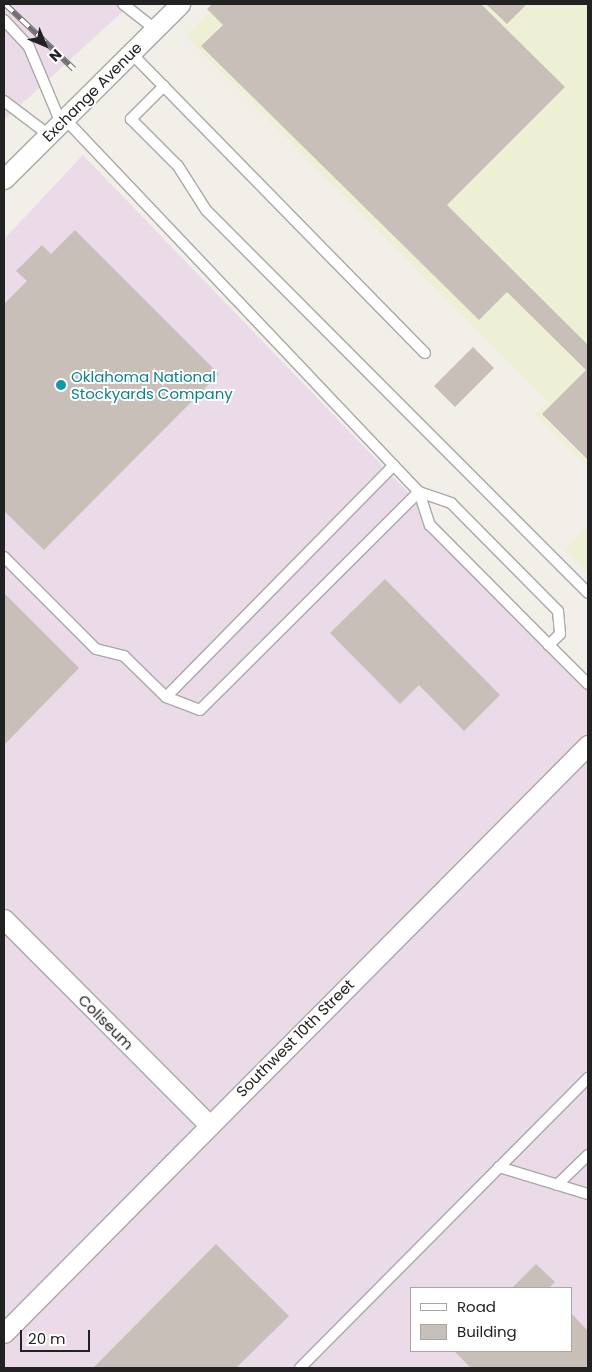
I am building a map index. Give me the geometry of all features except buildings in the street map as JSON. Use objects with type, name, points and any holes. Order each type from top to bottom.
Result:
[{"type":"street","name":"Exchange Avenue","points":[[4,180],[180,4]]},
{"type":"street","name":"Southwest 10th Street","points":[[4,1333],[208,1124],[588,745]]},
{"type":"street","name":"Coliseum","points":[[4,920],[208,1124]]},
{"type":"lane","points":[[123,4],[155,29]]},
{"type":"lane","points":[[4,20],[29,47],[58,126]]},
{"type":"lane","points":[[131,53],[424,353]]},
{"type":"lane","points":[[164,86],[131,119],[178,166],[206,210],[588,593]]},
{"type":"lane","points":[[4,101],[58,126],[420,492],[430,525],[588,684]]},
{"type":"lane","points":[[166,697],[394,465]]},
{"type":"lane","points":[[420,492],[451,502],[558,611],[560,634],[549,645]]},
{"type":"lane","points":[[4,557],[96,649],[124,656],[166,697],[200,710],[420,492]]},
{"type":"lane","points":[[300,1368],[588,1078]]},
{"type":"lane","points":[[557,1185],[588,1154]]},
{"type":"lane","points":[[499,1167],[588,1194]]},
{"type":"shaded area","points":[[4,4],[131,4],[4,120]]},
{"type":"shaded area","points":[[83,155],[588,679],[588,1368],[4,1368],[4,239]]},
{"type":"green space","points":[[217,4],[588,4],[588,467],[535,414],[548,402],[185,36]]},
{"type":"green space","points":[[588,524],[588,573],[565,550]]},
{"type":"railway","points":[[5,4],[74,69]]},
{"type":"place","name":"Oklahoma National Stockyards Company","points":[[61,385]]}]
